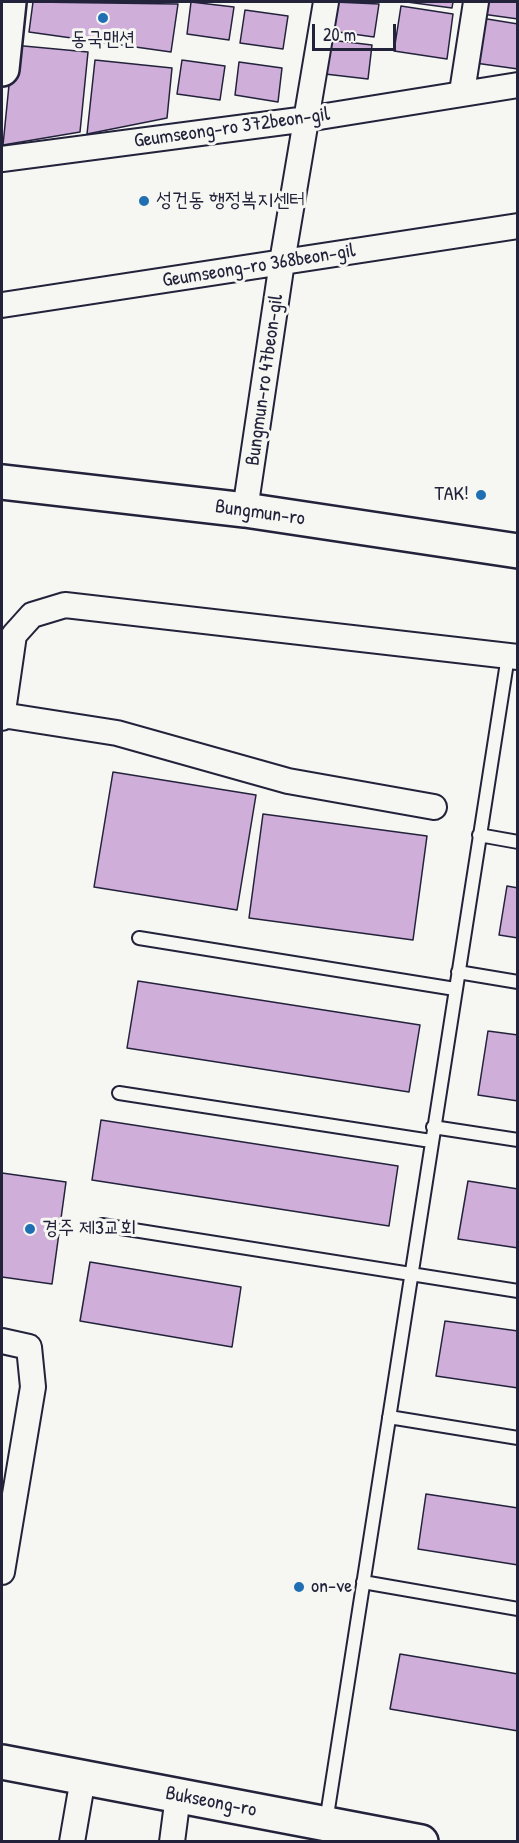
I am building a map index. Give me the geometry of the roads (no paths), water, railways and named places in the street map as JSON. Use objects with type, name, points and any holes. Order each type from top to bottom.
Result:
[{"type":"street","points":[[2,69],[9,2]]},
{"type":"street","name":"Bungmun-ro 47beon-gil","points":[[246,510],[282,262],[326,2]]},
{"type":"street","points":[[462,92],[476,2]]},
{"type":"street","name":"Geumseong-ro 372beon-gil","points":[[2,159],[307,119],[462,92],[518,85]]},
{"type":"street","name":"Geumseong-ro 368beon-gil","points":[[2,305],[518,226]]},
{"type":"street","name":"Bungmun-ro","points":[[2,482],[246,510],[518,551]]},
{"type":"street","points":[[434,807],[288,781],[117,733],[2,717],[14,635],[32,615],[65,605],[513,656]]},
{"type":"street","points":[[2,1341],[29,1347],[33,1387],[2,1572]]},
{"type":"street","name":"Bukseong-ro","points":[[2,1762],[421,1842]]},
{"type":"street","points":[[72,1842],[83,1778]]},
{"type":"street","points":[[172,1842],[178,1796]]},
{"type":"lane","points":[[326,1823],[479,835],[513,656]]},
{"type":"lane","points":[[479,835],[518,842]]},
{"type":"lane","points":[[139,938],[455,989]]},
{"type":"lane","points":[[458,972],[518,982]]},
{"type":"lane","points":[[119,1093],[431,1141]]},
{"type":"lane","points":[[433,1127],[518,1140]]},
{"type":"lane","points":[[102,1225],[518,1290]]},
{"type":"lane","points":[[388,1417],[518,1438]]},
{"type":"lane","points":[[363,1582],[518,1609]]},
{"type":"place","name":"동국맨션","points":[[103,18]]},
{"type":"place","name":"성건동 행정복지센터","points":[[144,201]]},
{"type":"place","name":"TAK!","points":[[481,495]]},
{"type":"place","name":"경주 제3교회","points":[[30,1229]]},
{"type":"place","name":"on-ve","points":[[299,1587]]}]
